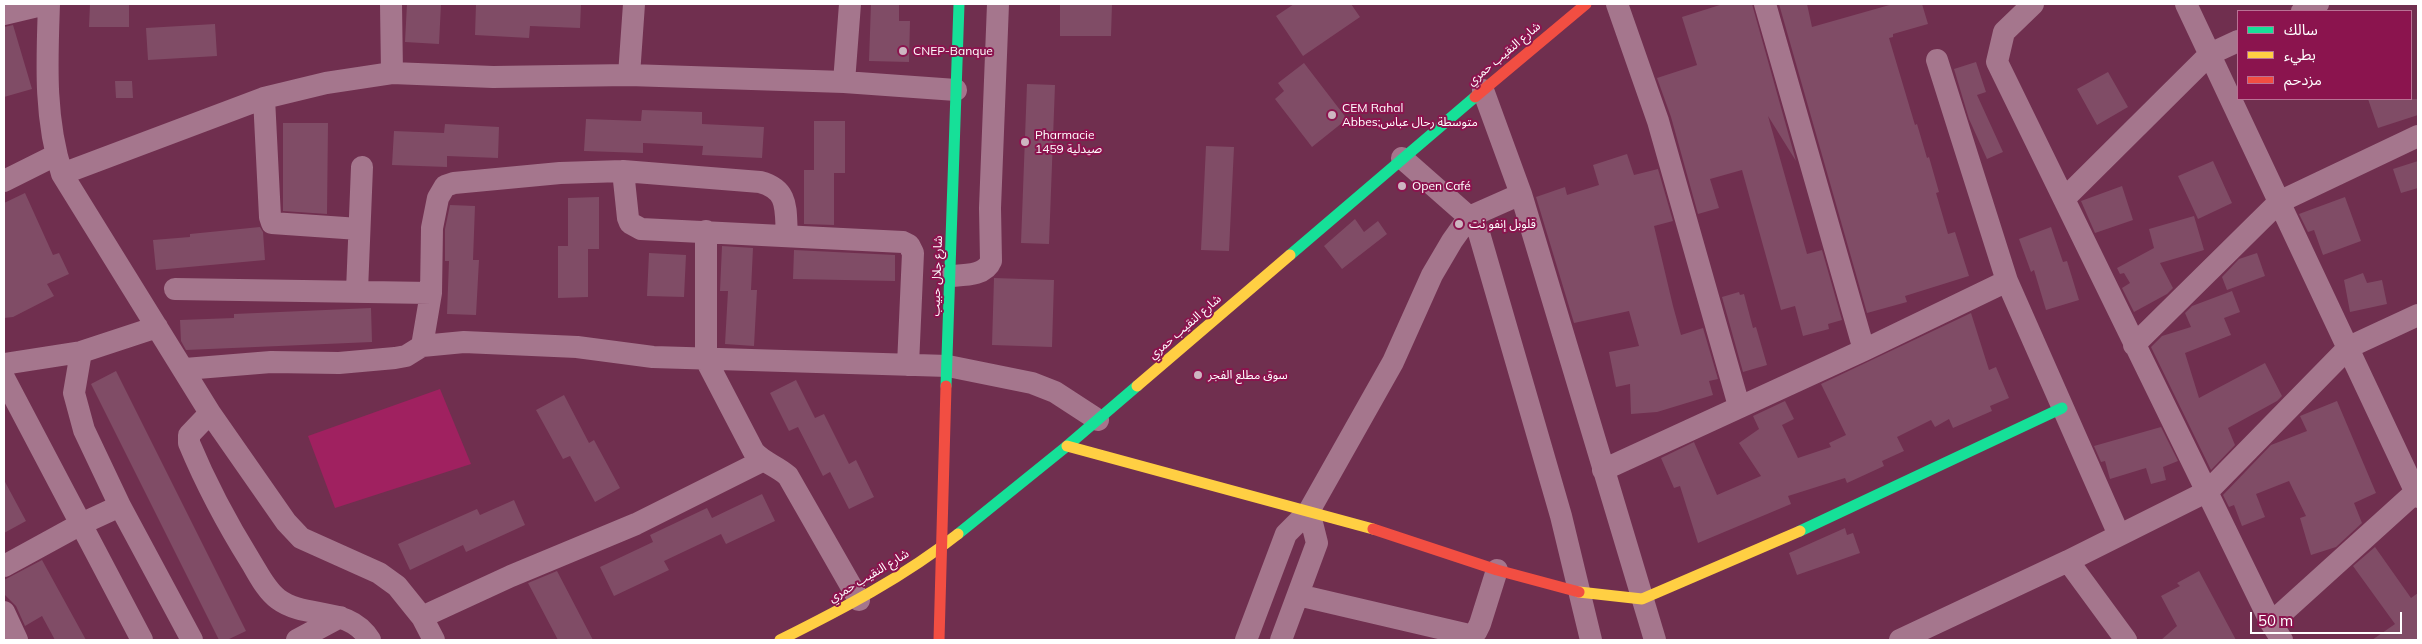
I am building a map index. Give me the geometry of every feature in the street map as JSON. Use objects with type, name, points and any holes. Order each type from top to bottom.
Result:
[{"type":"street","points":[[14,9],[48,4],[48,104],[59,164],[210,413],[286,522],[301,538],[379,573],[397,586],[422,617],[434,640]]},
{"type":"street","points":[[391,4],[392,73]]},
{"type":"street","points":[[630,74],[634,4]]},
{"type":"street","points":[[844,82],[850,4]]},
{"type":"street","name":"شارع جلال حبيب","points":[[939,640],[940,548],[948,366],[959,4]]},
{"type":"street","points":[[950,276],[979,272],[989,266],[991,261],[990,208],[998,4]]},
{"type":"street","name":"شارع النقيب حمري","points":[[780,640],[859,600],[940,548],[1068,446],[1402,158],[1586,4]]},
{"type":"street","points":[[1617,4],[1658,122],[1739,406]]},
{"type":"street","points":[[1766,4],[1864,350]]},
{"type":"street","points":[[2034,4],[2004,32],[1997,62],[2276,632],[2417,493],[2186,4]]},
{"type":"street","points":[[2304,10],[2318,4]]},
{"type":"street","points":[[2064,199],[2210,54],[2237,41]]},
{"type":"street","points":[[1936,60],[2006,281],[2118,535]]},
{"type":"street","points":[[4,181],[264,98],[326,83],[392,73],[493,77],[630,74],[844,82],[956,90]]},
{"type":"street","points":[[1483,90],[1521,194],[1602,470],[1656,640]]},
{"type":"street","points":[[264,98],[270,217],[272,223],[359,229]]},
{"type":"street","points":[[2134,345],[2279,202],[2418,136]]},
{"type":"street","points":[[1402,158],[1469,217],[1479,233],[1487,254],[1561,516],[1591,640]]},
{"type":"street","points":[[357,291],[362,167]]},
{"type":"street","points":[[623,170],[630,223],[641,229],[903,242],[909,245],[913,253],[908,365]]},
{"type":"street","points":[[422,346],[431,292],[432,228],[438,198],[445,186],[454,183],[560,172],[623,170],[768,184],[782,194],[787,236]]},
{"type":"street","points":[[1246,640],[1286,534],[1309,511],[1393,362],[1432,275],[1452,241],[1469,217],[1521,194]]},
{"type":"street","points":[[706,231],[706,360],[754,452],[762,461],[780,469],[788,476],[859,600]]},
{"type":"street","points":[[1602,470],[1864,350],[2006,281]]},
{"type":"street","points":[[175,289],[431,292]]},
{"type":"street","points":[[1909,638],[2208,491],[2349,347],[2418,315]]},
{"type":"street","points":[[4,364],[80,352],[157,327]]},
{"type":"street","points":[[185,369],[271,362],[339,363],[395,358],[406,356],[422,346],[464,342],[577,347],[653,357],[706,360],[948,366],[1032,383],[1055,392],[1098,420]]},
{"type":"street","points":[[80,352],[74,393],[84,430],[120,506],[192,640]]},
{"type":"street","points":[[4,378],[142,640]]},
{"type":"street","points":[[1068,446],[1309,511],[1498,570],[1579,592],[1642,599],[1821,522],[2062,408]]},
{"type":"street","points":[[210,413],[189,435],[188,444],[231,530],[269,591],[292,606],[340,617],[356,625],[370,640]]},
{"type":"street","points":[[422,617],[512,576],[636,524],[762,461]]},
{"type":"street","points":[[4,566],[81,524],[120,506]]},
{"type":"street","points":[[1281,640],[1317,543],[1309,511]]},
{"type":"street","points":[[2068,561],[2126,640]]},
{"type":"street","points":[[1298,595],[1469,635],[1476,632],[1480,624],[1498,570]]},
{"type":"street","points":[[4,612],[17,640]]},
{"type":"street","points":[[297,640],[340,617]]},
{"type":"shaded area","points":[[440,389],[471,464],[335,508],[308,436]]},
{"type":"building","points":[[90,4],[129,4],[129,27],[89,27]]},
{"type":"building","points":[[407,4],[441,4],[439,44],[405,42]]},
{"type":"building","points":[[476,4],[581,4],[580,28],[530,26],[529,38],[475,35]]},
{"type":"building","points":[[871,4],[899,4],[899,21],[910,21],[909,62],[869,61]]},
{"type":"building","points":[[1060,4],[1112,4],[1111,36],[1060,36]]},
{"type":"building","points":[[1294,4],[1351,4],[1360,17],[1303,56],[1276,16]]},
{"type":"building","points":[[1723,4],[1752,4],[1796,161],[1768,116],[1807,254],[1822,250],[1842,320],[1828,324],[1829,329],[1803,336],[1795,306],[1781,310],[1742,170],[1710,179],[1719,208],[1698,214],[1671,117],[1657,78],[1697,65],[1682,17]]},
{"type":"building","points":[[1779,4],[1807,4],[1812,27],[1893,4],[1922,4],[1928,24],[1893,34],[1893,37],[1889,38],[1915,125],[1917,124],[1927,158],[1929,157],[1939,192],[1936,193],[1948,234],[1955,232],[1969,276],[1905,296],[1907,302],[1867,313]]},
{"type":"building","points":[[215,24],[217,56],[148,60],[146,28]]},
{"type":"building","points":[[13,25],[32,89],[4,97],[4,27]]},
{"type":"building","points":[[1976,62],[1986,92],[1977,95],[2003,152],[1987,159],[1969,119],[1954,69]]},
{"type":"building","points":[[1304,63],[1347,119],[1312,147],[1275,99],[1284,91],[1278,83]]},
{"type":"building","points":[[2108,72],[2128,107],[2097,125],[2077,89]]},
{"type":"building","points":[[115,81],[132,81],[133,98],[116,98]]},
{"type":"building","points":[[1027,84],[1055,85],[1049,244],[1021,243]]},
{"type":"building","points":[[2418,99],[2418,115],[2378,128],[2368,100]]},
{"type":"building","points":[[642,110],[702,112],[702,124],[764,127],[762,158],[702,155],[703,146],[643,143],[643,153],[584,151],[586,119],[641,121]]},
{"type":"building","points":[[814,121],[845,121],[845,173],[834,173],[834,225],[804,224],[804,170],[814,170]]},
{"type":"building","points":[[283,123],[328,123],[327,214],[283,211]]},
{"type":"building","points":[[445,124],[499,127],[498,158],[447,156],[447,167],[392,165],[394,131],[444,133]]},
{"type":"building","points":[[1206,146],[1234,147],[1229,251],[1201,250]]},
{"type":"building","points":[[1627,154],[1634,175],[1658,169],[1673,221],[1654,226],[1681,335],[1703,328],[1718,379],[1709,381],[1713,395],[1657,412],[1631,414],[1630,384],[1616,387],[1609,352],[1639,346],[1629,311],[1574,323],[1536,197],[1565,187],[1567,195],[1599,185],[1593,165]]},
{"type":"building","points":[[2213,161],[2232,203],[2198,219],[2178,176]]},
{"type":"building","points":[[2418,161],[2418,188],[2401,193],[2393,169]]},
{"type":"building","points":[[2122,186],[2133,220],[2095,233],[2081,201]]},
{"type":"building","points":[[25,193],[53,255],[59,253],[69,274],[47,284],[54,296],[13,317],[4,318],[4,203]]},
{"type":"building","points":[[599,197],[599,249],[588,249],[588,297],[558,298],[558,246],[568,246],[568,198]]},
{"type":"building","points":[[2345,197],[2361,241],[2323,255],[2314,230],[2308,232],[2299,214]]},
{"type":"building","points":[[450,205],[475,206],[473,260],[479,260],[476,315],[447,314],[449,261],[445,261],[445,229]]},
{"type":"building","points":[[2194,216],[2204,250],[2160,263],[2173,288],[2167,294],[2134,312],[2122,288],[2130,283],[2124,273],[2120,274],[2117,268],[2154,248],[2149,229]]},
{"type":"building","points":[[1355,219],[1364,232],[1378,221],[1387,234],[1342,269],[1324,246]]},
{"type":"building","points":[[260,227],[263,232],[265,260],[156,270],[153,240]]},
{"type":"building","points":[[2051,227],[2063,262],[2067,261],[2079,300],[2046,310],[2034,270],[2031,272],[2019,239]]},
{"type":"building","points":[[722,246],[753,248],[751,290],[757,290],[754,346],[725,344],[728,291],[720,291]]},
{"type":"building","points":[[794,250],[895,255],[895,281],[793,279]]},
{"type":"building","points":[[649,253],[686,255],[684,297],[647,296]]},
{"type":"building","points":[[2257,253],[2265,276],[2227,290],[2222,277],[2239,259]]},
{"type":"building","points":[[2363,273],[2367,283],[2382,280],[2387,304],[2350,312],[2344,280]]},
{"type":"building","points":[[994,278],[1054,280],[1052,347],[992,345]]},
{"type":"building","points":[[2232,291],[2240,312],[2224,318],[2231,335],[2185,353],[2199,398],[2265,363],[2282,396],[2277,401],[2228,428],[2235,445],[2211,470],[2151,347],[2162,336],[2191,327],[2185,313],[2192,306]]},
{"type":"building","points":[[1739,292],[1740,295],[1744,294],[1753,328],[1756,327],[1767,365],[1743,372],[1722,297]]},
{"type":"building","points":[[371,308],[372,342],[186,350],[181,341],[180,320],[234,318],[234,314]]},
{"type":"building","points":[[1971,313],[1989,370],[1996,367],[2009,398],[1990,406],[1992,411],[1953,428],[1949,419],[1935,427],[1931,420],[1897,437],[1904,451],[1882,461],[1884,466],[1847,483],[1845,478],[1788,496],[1791,504],[1698,543],[1680,486],[1674,488],[1661,458],[1694,442],[1717,495],[1761,476],[1739,443],[1759,429],[1753,416],[1785,401],[1794,419],[1782,425],[1798,458],[1831,447],[1829,443],[1846,435],[1821,384]]},
{"type":"building","points":[[116,371],[246,631],[227,640],[219,640],[91,384]]},
{"type":"building","points":[[796,380],[815,418],[824,414],[849,464],[856,460],[874,497],[849,509],[830,472],[823,476],[798,427],[789,431],[770,393]]},
{"type":"building","points":[[564,395],[589,443],[594,440],[620,488],[595,502],[570,456],[563,459],[536,410]]},
{"type":"building","points":[[2337,401],[2376,493],[2354,503],[2362,523],[2336,547],[2311,555],[2300,518],[2306,516],[2289,481],[2256,494],[2265,517],[2242,526],[2234,505],[2229,507],[2223,495],[2271,445],[2307,431],[2300,416]]},
{"type":"building","points":[[2161,427],[2178,461],[2163,467],[2166,480],[2151,484],[2146,468],[2110,479],[2105,461],[2101,462],[2094,446]]},
{"type":"building","points":[[4,480],[26,521],[4,533]]},
{"type":"building","points":[[762,494],[775,521],[726,544],[721,534],[664,561],[669,570],[614,596],[600,567],[653,542],[650,535],[707,508],[712,518]]},
{"type":"building","points":[[514,500],[525,525],[466,552],[463,545],[410,570],[398,544],[477,509],[480,515]]},
{"type":"building","points":[[1845,528],[1847,535],[1853,533],[1860,553],[1797,575],[1789,553]]},
{"type":"building","points":[[2375,547],[2411,598],[2418,593],[2418,640],[2372,640],[2395,624],[2353,566]]},
{"type":"building","points":[[42,560],[86,640],[55,640],[42,616],[25,626],[16,606],[4,594],[4,580]]},
{"type":"building","points":[[557,571],[593,640],[558,640],[528,583]]},
{"type":"building","points":[[2199,571],[2236,640],[2161,640],[2177,626],[2161,596],[2180,586],[2177,583]]},
{"type":"traffic: fast","points":[[946,386],[959,4]]},
{"type":"traffic: fast","points":[[1290,255],[1475,97]]},
{"type":"traffic: fast","points":[[958,534],[1067,446],[1137,386]]},
{"type":"traffic: fast","points":[[1800,531],[2062,408]]},
{"type":"traffic: slow","points":[[1137,386],[1290,255]]},
{"type":"traffic: slow","points":[[1067,446],[1373,529]]},
{"type":"traffic: slow","points":[[1579,592],[1642,599],[1800,531]]},
{"type":"traffic: slow","points":[[780,640],[894,578],[958,534]]},
{"type":"traffic: jam","points":[[1475,97],[1586,4]]},
{"type":"traffic: jam","points":[[939,640],[946,386]]},
{"type":"traffic: jam","points":[[1373,529],[1497,570],[1579,592]]},
{"type":"place","name":"CNEP-Banque","points":[[903,51]]},
{"type":"place","name":"CEM Rahal Abbes;متوسطة رحال عباس","points":[[1332,115]]},
{"type":"place","name":"Pharmacie 1459 صيدلية","points":[[1025,142]]},
{"type":"place","name":"Open Café","points":[[1402,186]]},
{"type":"place","name":"قلوبل إنفو نت","points":[[1459,224]]},
{"type":"place","name":"سوق مطلع الفجر","points":[[1198,375]]}]
